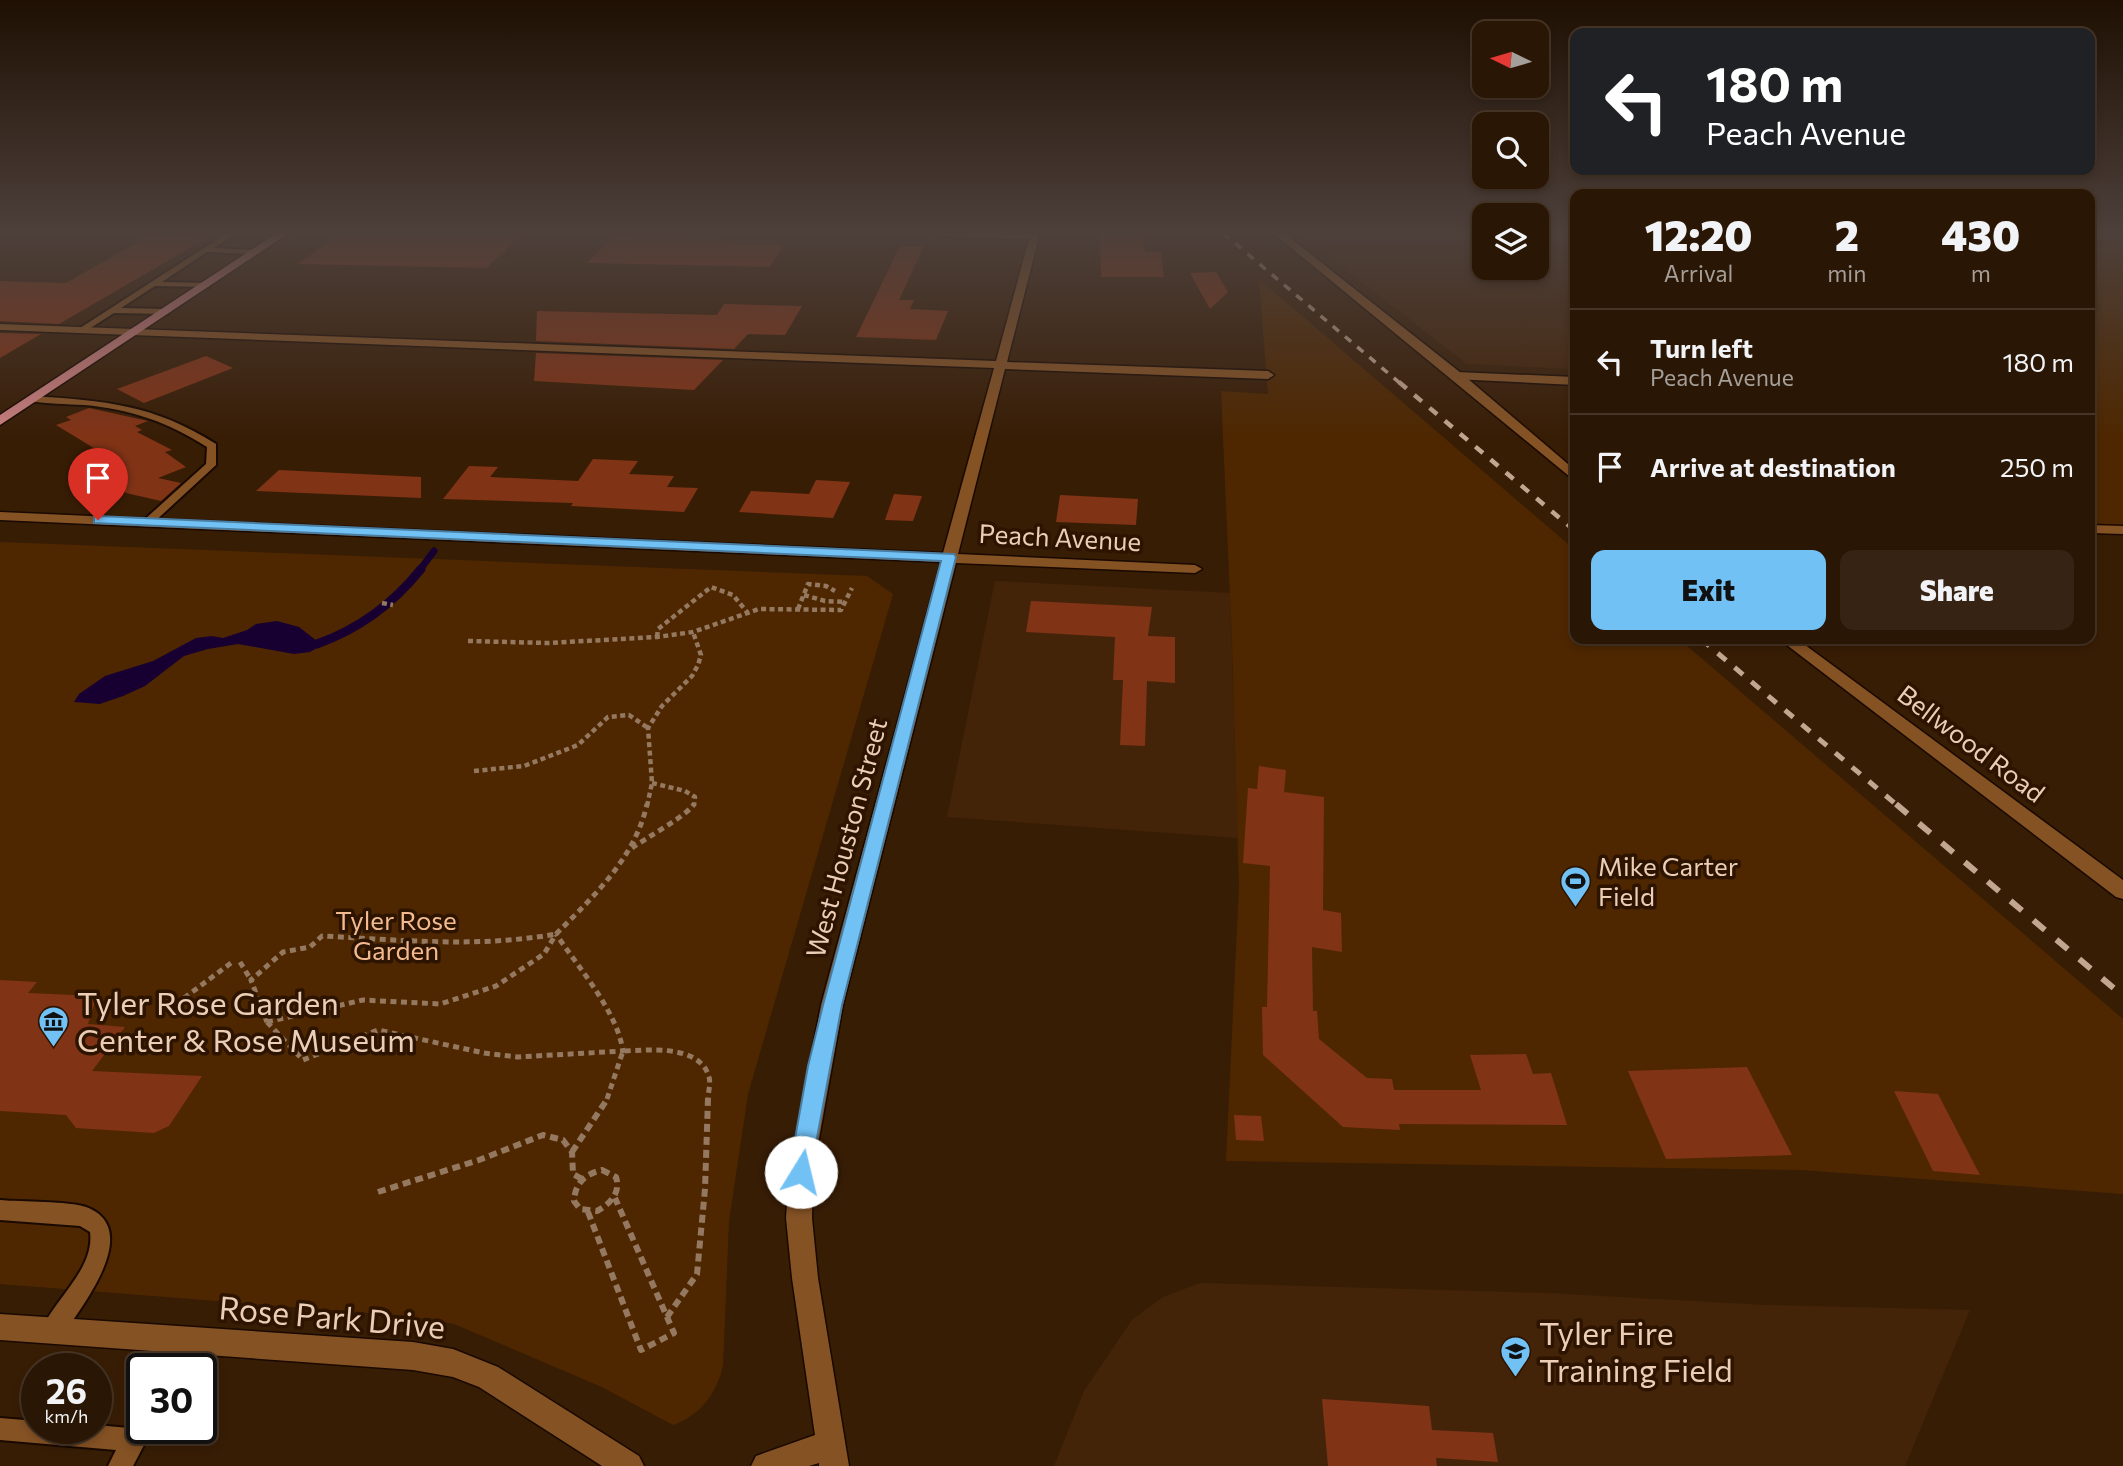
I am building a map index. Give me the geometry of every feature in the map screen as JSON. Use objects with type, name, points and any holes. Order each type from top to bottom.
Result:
[{"type":"main road","points":[[0,421],[181,301]]},
{"type":"street","name":"West Houston Street","points":[[832,1455],[805,1278],[799,1218],[801,1172],[832,1005],[1017,301]]},
{"type":"street","points":[[1364,301],[1457,376],[1570,473]]},
{"type":"street","points":[[0,327],[1268,375]]},
{"type":"street","points":[[1457,376],[1570,381]]},
{"type":"street","name":"Peach Avenue","points":[[0,516],[1195,569]]},
{"type":"street","points":[[2095,529],[2123,530]]},
{"type":"street","name":"Bellwood Road","points":[[1794,644],[2123,891]]},
{"type":"street","name":"Rose Park Drive","points":[[0,1327],[413,1356],[461,1365],[488,1377],[629,1466]]},
{"type":"street","points":[[766,1466],[832,1455]]},
{"type":"lane","points":[[81,330],[126,301]]},
{"type":"lane","points":[[112,310],[165,312]]},
{"type":"lane","points":[[33,399],[118,406],[152,412],[187,428],[212,446],[211,465],[148,522]]},
{"type":"lane","points":[[0,1210],[83,1216],[99,1226],[101,1243],[97,1257],[52,1331]]},
{"type":"lane","points":[[186,1353],[193,1340]]},
{"type":"lane","points":[[0,1429],[126,1434]]},
{"type":"lane","points":[[120,1466],[133,1444]]},
{"type":"path","points":[[798,609],[808,584],[835,590]]},
{"type":"path","points":[[657,637],[658,629],[711,587],[727,591],[741,600],[747,612]]},
{"type":"path","points":[[468,641],[549,643],[657,637],[693,632],[759,609],[841,610],[852,588]]},
{"type":"path","points":[[804,595],[825,601],[845,602]]},
{"type":"path","points":[[382,603],[393,605]]},
{"type":"path","points":[[267,1022],[363,1000],[440,1004],[496,986],[544,954],[556,934],[600,890],[631,849],[645,814],[652,783],[648,729],[662,706],[692,676],[698,665],[701,656],[693,632]]},
{"type":"path","points":[[474,771],[524,766],[578,746],[608,717],[629,715],[648,729]]},
{"type":"path","points":[[631,849],[661,827],[688,813],[694,806],[695,797],[685,791],[652,783]]},
{"type":"path","points":[[251,980],[283,951],[310,947],[322,936],[467,944],[511,942],[556,934]]},
{"type":"path","points":[[556,934],[610,1016],[624,1044],[618,1082],[598,1117],[572,1152]]},
{"type":"path","points":[[240,962],[251,980],[267,1022],[303,1060],[378,1030],[484,1053],[518,1057],[676,1051],[699,1059],[709,1076],[705,1189],[697,1274],[667,1317]]},
{"type":"path","points":[[184,998],[231,963]]},
{"type":"path","points":[[378,1192],[479,1160],[543,1135],[563,1140],[572,1152],[573,1174],[582,1179]]},
{"type":"path","points":[[602,1170],[614,1174],[618,1184],[615,1198],[604,1208],[588,1212],[580,1209],[574,1201],[575,1190],[582,1179],[602,1170]]},
{"type":"path","points":[[588,1212],[641,1350],[674,1333],[615,1198]]},
{"type":"shaded area","points":[[1387,301],[1570,301],[1570,369],[1467,364]]},
{"type":"shaded area","points":[[995,581],[1230,593],[1238,838],[947,817]]},
{"type":"shaded area","points":[[277,621],[299,627],[317,641],[317,648],[310,652],[294,654],[238,644],[208,649],[184,656],[145,686],[123,696],[100,704],[74,702],[79,694],[105,676],[153,661],[196,638],[223,638],[256,624]]},
{"type":"shaded area","name":"Tyler Fire Training Field","points":[[1200,1283],[1546,1293],[1765,1305],[1970,1310],[1905,1466],[1054,1466],[1084,1391],[1132,1320],[1163,1297]]},
{"type":"green space","name":"Mike Carter Field","points":[[1261,301],[1285,301],[1570,546],[1570,644],[1685,644],[2123,1019],[2123,1194],[1801,1170],[1226,1161],[1239,887],[1221,391],[1268,394]]},
{"type":"green space","points":[[2095,301],[2123,301],[2123,530],[2095,529]]},
{"type":"green space","name":"Tyler Rose Garden","points":[[0,542],[867,576],[893,594],[748,1094],[729,1221],[723,1365],[717,1385],[700,1409],[673,1425],[602,1387],[454,1324],[408,1316],[0,1284]]},
{"type":"building","points":[[0,301],[98,301],[59,324],[0,321]]},
{"type":"building","points":[[873,301],[913,301],[910,309],[948,311],[936,340],[856,337]]},
{"type":"building","points":[[1206,301],[1218,301],[1210,309]]},
{"type":"building","points":[[724,304],[802,306],[785,335],[748,334],[734,349],[536,341],[537,311],[717,315]]},
{"type":"building","points":[[0,333],[41,334],[0,358]]},
{"type":"building","points":[[536,353],[723,360],[694,390],[534,381]]},
{"type":"building","points":[[206,356],[233,368],[144,403],[117,389]]},
{"type":"building","points":[[89,408],[148,421],[135,426],[142,430],[137,432],[172,450],[165,452],[186,467],[158,478],[181,483],[161,501],[126,493],[80,465],[75,459],[97,450],[56,425],[71,420],[66,417]]},
{"type":"building","points":[[593,459],[638,461],[629,474],[674,476],[667,487],[698,488],[684,512],[571,506],[573,503],[443,499],[469,466],[498,467],[490,477],[578,481]]},
{"type":"building","points":[[279,470],[421,477],[421,498],[256,491]]},
{"type":"building","points":[[816,480],[850,482],[833,518],[739,512],[751,491],[809,494]]},
{"type":"building","points":[[894,494],[922,496],[913,521],[885,520]]},
{"type":"building","points":[[1060,495],[1138,499],[1136,525],[1056,522]]},
{"type":"building","points":[[1031,601],[1152,607],[1148,636],[1175,637],[1175,683],[1147,681],[1145,746],[1120,745],[1123,680],[1113,680],[1115,637],[1026,632]]},
{"type":"building","points":[[1259,766],[1286,770],[1284,792],[1324,797],[1323,910],[1341,913],[1342,952],[1312,947],[1313,1011],[1317,1011],[1319,1039],[1367,1078],[1392,1079],[1394,1090],[1481,1090],[1470,1055],[1526,1054],[1533,1074],[1551,1073],[1567,1125],[1399,1124],[1400,1130],[1343,1127],[1263,1055],[1262,1007],[1267,1007],[1270,866],[1243,863],[1248,788],[1257,789]]},
{"type":"building","name":"Tyler Rose Garden Center & Rose Museum","points":[[0,980],[37,982],[28,993],[97,996],[88,1024],[125,1027],[92,1071],[202,1076],[169,1126],[154,1133],[76,1128],[66,1115],[0,1111]]},
{"type":"building","points":[[1747,1067],[1792,1155],[1666,1159],[1628,1071]]},
{"type":"building","points":[[1894,1091],[1938,1094],[1980,1175],[1933,1171]]},
{"type":"building","points":[[1234,1115],[1261,1116],[1264,1141],[1236,1140]]},
{"type":"building","points":[[1322,1399],[1429,1406],[1432,1430],[1493,1433],[1498,1462],[1436,1458],[1437,1466],[1328,1466]]},
{"type":"waterway","points":[[419,571],[434,551]]},
{"type":"waterway","points":[[317,644],[347,631],[374,614],[399,593],[421,569]]},
{"type":"railway","points":[[1304,301],[1401,384]]},
{"type":"railway","points":[[1399,382],[1570,527]]},
{"type":"railway","points":[[1707,644],[1898,806]]},
{"type":"railway","points":[[1896,804],[2123,996]]},
{"type":"place","name":"Mike Carter Field","points":[[1575,909]]},
{"type":"place","name":"Tyler Rose Garden Center & Rose Museum","points":[[54,1049]]},
{"type":"place","name":"Tyler Fire Training Field","points":[[1516,1379]]},
{"type":"route","points":[[98,520],[949,557],[832,1005],[801,1172]]}]
